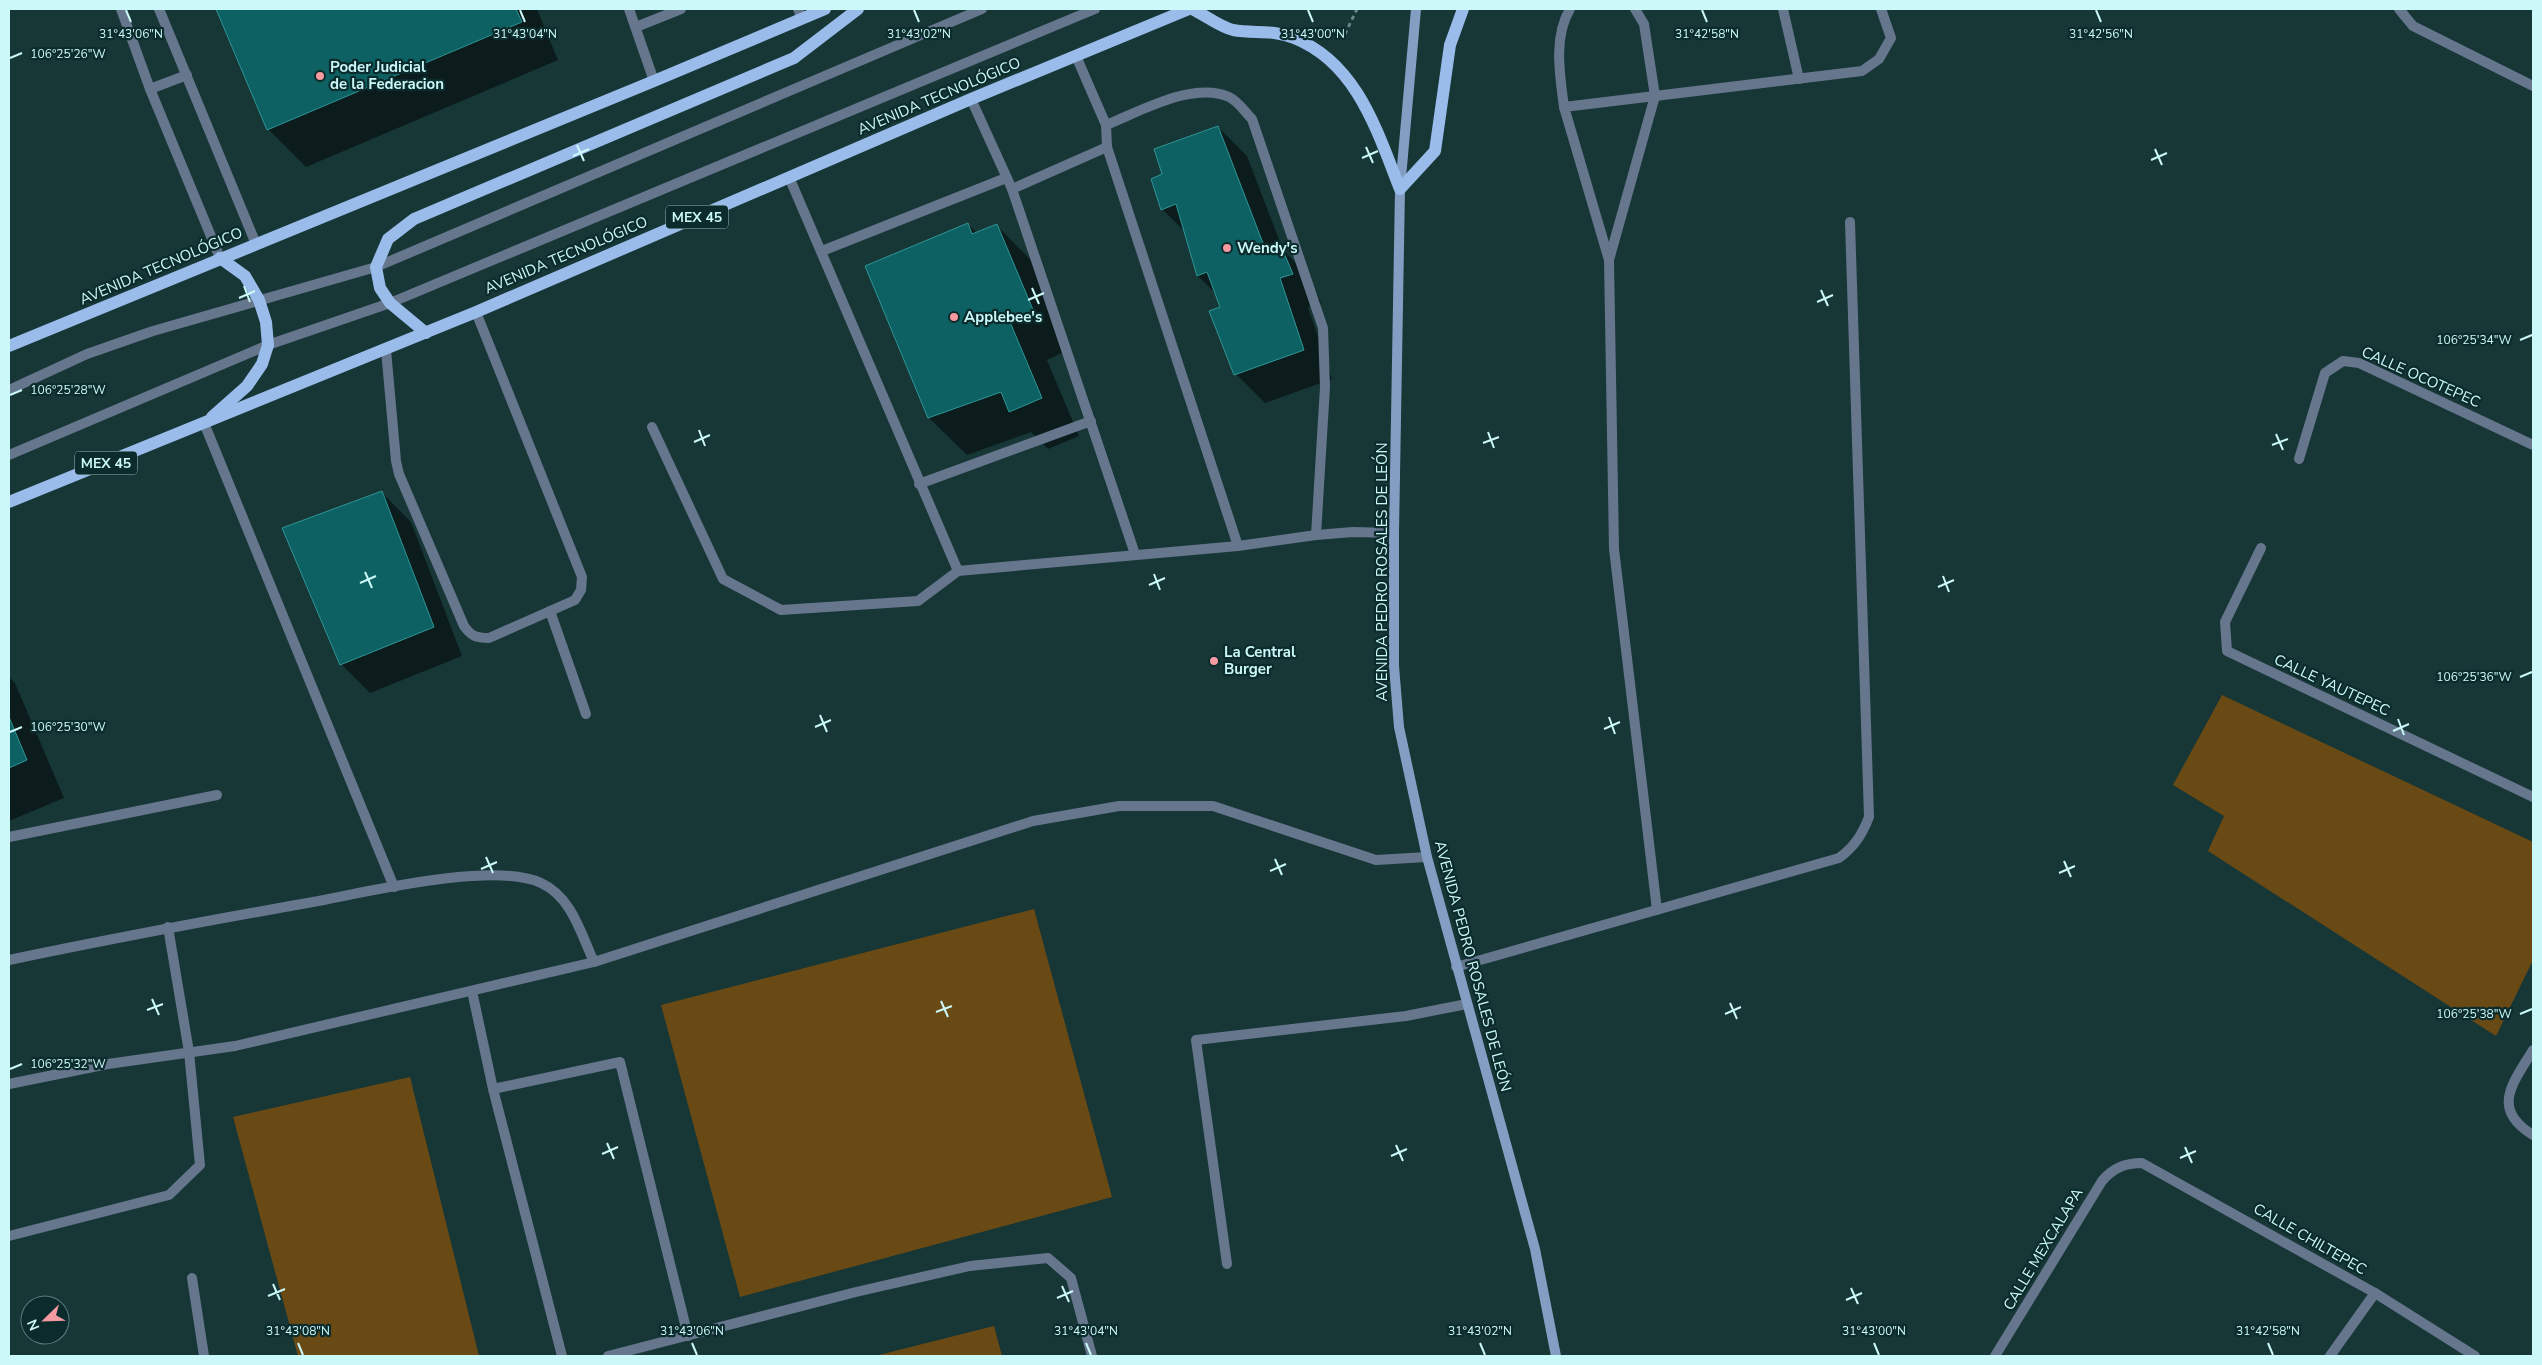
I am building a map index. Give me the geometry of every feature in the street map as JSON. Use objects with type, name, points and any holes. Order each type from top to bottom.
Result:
[{"type":"main road","name":"AVENIDA TECNOLÓGICO","points":[[9,346],[654,81],[800,14],[825,9]]},
{"type":"main road","points":[[426,333],[390,303],[380,288],[376,267],[388,239],[414,218],[794,58],[858,9]]},
{"type":"main road","name":"AVENIDA TECNOLÓGICO","points":[[9,502],[386,350],[971,99],[1191,9]]},
{"type":"main road","points":[[1191,9],[1233,30],[1269,31],[1294,38],[1327,55],[1354,86],[1373,122],[1400,189],[1435,150],[1450,45],[1463,9]]},
{"type":"main road","name":"AVENIDA PEDRO ROSALES DE LEÓN","points":[[1416,9],[1400,189],[1394,532],[1394,666],[1399,727],[1427,858],[1535,1249],[1556,1356]]},
{"type":"main road","points":[[204,423],[247,386],[262,364],[268,345],[266,322],[258,300],[245,276],[220,258]]},
{"type":"street","points":[[120,9],[150,89],[220,258]]},
{"type":"street","points":[[159,9],[256,244]]},
{"type":"street","points":[[629,9],[654,81]]},
{"type":"street","points":[[636,27],[682,9]]},
{"type":"street","points":[[9,390],[87,354],[153,331],[258,300],[310,288],[376,267],[982,9]]},
{"type":"street","points":[[9,455],[268,345],[390,303],[1095,9]]},
{"type":"street","points":[[1570,9],[1566,16],[1558,61],[1564,107],[1609,260],[1614,549],[1658,910]]},
{"type":"street","points":[[1609,260],[1655,96],[1644,24],[1635,9]]},
{"type":"street","points":[[1783,9],[1799,79]]},
{"type":"street","points":[[1564,107],[1862,71],[1879,59],[1890,38],[1881,9]]},
{"type":"street","points":[[2399,11],[2414,26],[2533,86]]},
{"type":"street","points":[[1076,56],[1106,125],[1107,147],[1238,546]]},
{"type":"street","points":[[150,89],[187,75]]},
{"type":"street","points":[[1106,125],[1186,94],[1214,92],[1231,98],[1252,118],[1323,328],[1325,387],[1316,535]]},
{"type":"street","points":[[971,99],[1012,189],[1135,554]]},
{"type":"street","points":[[1012,189],[1107,147]]},
{"type":"street","points":[[790,177],[919,484],[958,571]]},
{"type":"street","points":[[822,251],[1006,178]]},
{"type":"street","points":[[1456,967],[1838,858],[1856,842],[1869,817],[1850,222]]},
{"type":"street","points":[[386,350],[396,461],[399,474],[464,626],[470,635],[478,638],[489,638],[575,600],[581,590],[582,578],[476,312]]},
{"type":"street","name":"CALLE OCOTEPEC","points":[[2299,458],[2325,373],[2342,361],[2359,363],[2533,445]]},
{"type":"street","points":[[919,484],[1091,421]]},
{"type":"street","points":[[204,423],[394,887]]},
{"type":"street","points":[[652,427],[724,579],[781,610],[918,601],[958,571],[1238,546],[1316,535],[1353,532],[1394,532]]},
{"type":"street","name":"CALLE YAUTEPEC","points":[[2261,548],[2226,622],[2227,651],[2533,797]]},
{"type":"street","points":[[550,611],[586,714]]},
{"type":"street","points":[[9,837],[217,795]]},
{"type":"street","points":[[9,1084],[108,1064],[235,1046],[594,962],[1033,821],[1119,806],[1213,806],[1376,860],[1427,858]]},
{"type":"street","points":[[9,960],[168,928],[394,887],[475,875],[523,877],[542,883],[567,903],[594,962]]},
{"type":"street","points":[[9,1236],[169,1195],[200,1165],[189,1052],[168,928]]},
{"type":"street","points":[[472,991],[493,1089],[562,1356]]},
{"type":"street","points":[[1227,1264],[1196,1040],[1406,1016],[1467,1004]]},
{"type":"street","points":[[2533,1050],[2518,1076],[2508,1098],[2507,1105],[2518,1124],[2533,1135]]},
{"type":"street","points":[[493,1089],[620,1062],[688,1336]]},
{"type":"street","name":"CALLE CHILTEPEC","points":[[2125,1164],[2142,1163],[2152,1167],[2375,1294],[2475,1356]]},
{"type":"street","name":"CALLE MEXCALAPA","points":[[1995,1356],[2102,1181],[2114,1169],[2125,1164]]},
{"type":"street","points":[[608,1356],[636,1353],[688,1336],[856,1292],[970,1266],[1048,1258],[1071,1278],[1092,1356]]},
{"type":"street","points":[[192,1278],[204,1356]]},
{"type":"street","points":[[2330,1356],[2375,1294]]},
{"type":"path","points":[[1345,34],[1357,9]]},
{"type":"shaded area","points":[[2222,695],[2533,842],[2533,960],[2496,1036],[2208,851],[2224,816],[2173,785]]},
{"type":"shaded area","points":[[1034,909],[1112,1197],[740,1297],[661,1005]]},
{"type":"shaded area","points":[[410,1077],[479,1356],[298,1356],[233,1117]]},
{"type":"shaded area","points":[[994,1326],[1002,1356],[875,1356]]},
{"type":"building","name":"Poder Judicial de la Federacion","points":[[216,9],[516,9],[522,22],[267,130]]},
{"type":"building","name":"Wendy's","points":[[1218,126],[1266,251],[1281,246],[1293,274],[1280,278],[1304,350],[1234,375],[1209,311],[1220,307],[1207,272],[1197,276],[1176,204],[1161,210],[1151,179],[1162,174],[1154,149]]},
{"type":"building","name":"Applebee's","points":[[968,223],[972,234],[997,224],[1034,312],[1010,322],[1042,398],[1009,412],[1001,392],[928,418],[865,266]]},
{"type":"building","points":[[382,491],[434,627],[340,665],[282,528]]},
{"type":"building","points":[[9,717],[27,760],[9,768]]},
{"type":"place","name":"Poder Judicial de la Federacion","points":[[320,76]]},
{"type":"place","name":"Wendy's","points":[[1227,248]]},
{"type":"place","name":"Applebee's","points":[[954,317]]},
{"type":"place","name":"La Central Burger","points":[[1214,661]]}]
